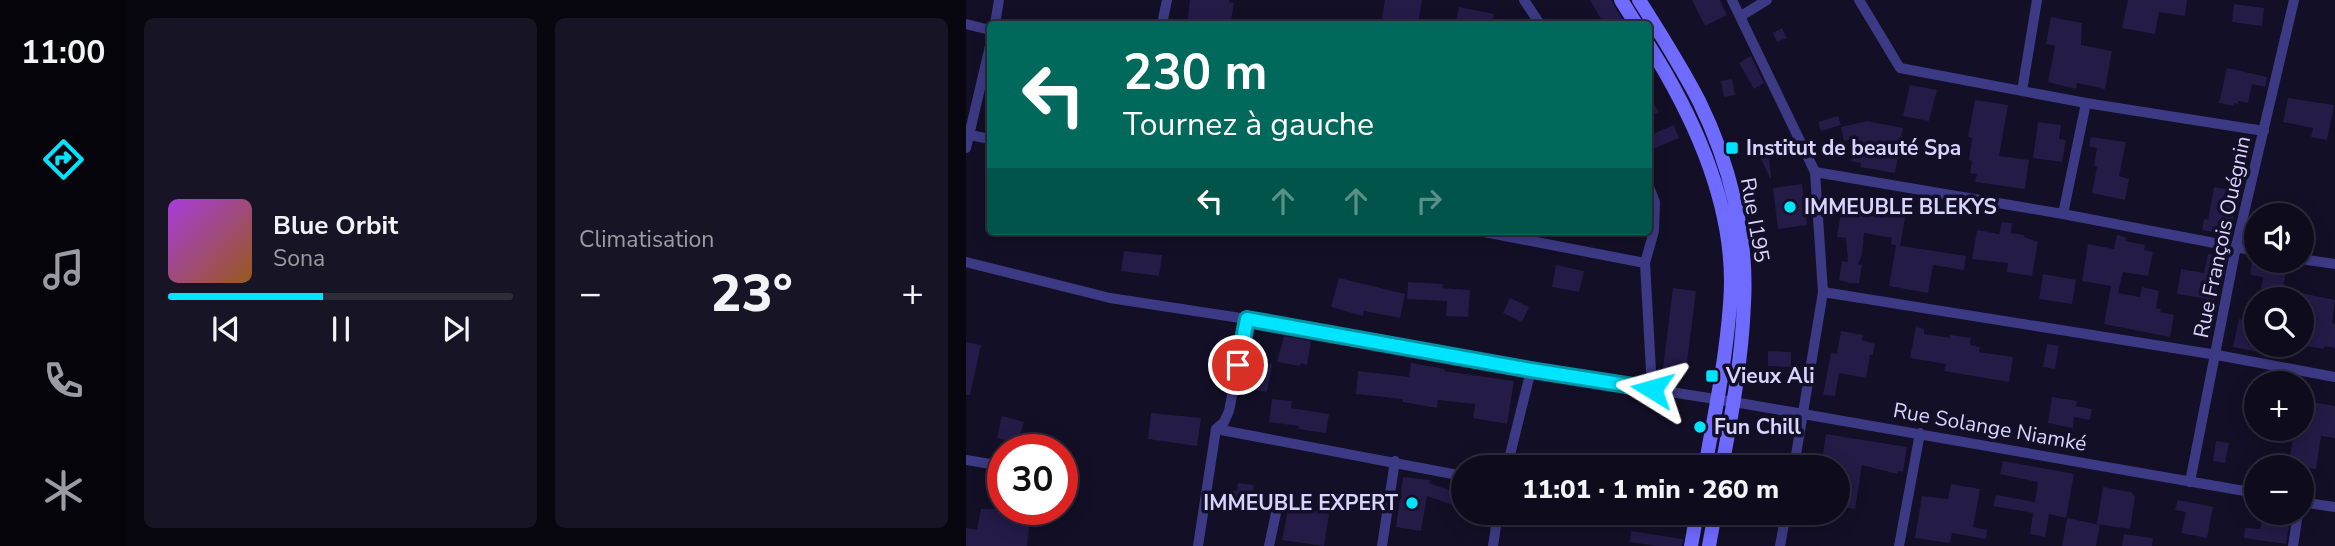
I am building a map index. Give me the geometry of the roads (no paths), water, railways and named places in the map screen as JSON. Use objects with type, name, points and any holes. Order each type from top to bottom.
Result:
[{"type":"main road","points":[[1621,0],[1634,21]]},
{"type":"main road","name":"Rue I195","points":[[1639,0],[1651,21]]},
{"type":"main road","name":"Rue I195","points":[[1652,22],[1699,103],[1717,144],[1737,212],[1743,256],[1744,302],[1734,402],[1724,455]]},
{"type":"main road","name":"Rue I195","points":[[1652,51],[1687,112],[1704,152],[1723,218],[1730,259],[1731,303],[1707,455]]},
{"type":"main road","points":[[1691,546],[1695,525]]},
{"type":"main road","points":[[1709,546],[1712,525]]},
{"type":"street","points":[[996,21],[999,0]]},
{"type":"street","points":[[1163,21],[1167,0]]},
{"type":"street","points":[[1524,0],[1538,21]]},
{"type":"street","points":[[1732,0],[1815,172],[1823,292],[1796,455]]},
{"type":"street","points":[[1741,16],[1767,0]]},
{"type":"street","points":[[1859,0],[1900,68],[2086,103],[2264,131]]},
{"type":"street","points":[[2022,91],[2037,0]]},
{"type":"street","name":"Rue François Ouégnin","points":[[2190,482],[2217,355],[2236,247],[2294,0]]},
{"type":"street","points":[[966,24],[987,29]]},
{"type":"street","points":[[966,148],[987,59]]},
{"type":"street","points":[[2063,214],[2086,103]]},
{"type":"street","points":[[970,135],[987,138]]},
{"type":"street","points":[[1815,172],[2063,214],[2244,249]]},
{"type":"street","points":[[1652,194],[1655,202],[1652,231]]},
{"type":"street","points":[[1500,235],[1645,263]]},
{"type":"street","points":[[1651,235],[1645,263],[1652,389]]},
{"type":"street","points":[[2314,260],[2335,264]]},
{"type":"street","name":"Rue Solange Niamké","points":[[966,262],[1110,298],[1920,433],[2244,491]]},
{"type":"street","points":[[1823,292],[2217,355],[2335,377]]},
{"type":"street","points":[[1198,546],[1216,429],[1224,422],[1229,411],[1247,319]]},
{"type":"street","points":[[1510,455],[1531,370]]},
{"type":"street","points":[[1216,429],[1451,473]]},
{"type":"street","points":[[1899,546],[1920,433]]},
{"type":"street","points":[[966,460],[987,463]]},
{"type":"street","points":[[1382,546],[1395,461]]},
{"type":"street","points":[[1269,546],[1279,499]]},
{"type":"street","points":[[2314,504],[2335,507]]},
{"type":"street","points":[[1493,546],[1496,525]]},
{"type":"street","points":[[1780,546],[1784,525]]},
{"type":"street","points":[[2293,546],[2296,525]]},
{"type":"place","name":"Institut de beauté Spa","points":[[1732,148]]},
{"type":"place","name":"IMMEUBLE BLEKYS","points":[[1790,207]]},
{"type":"place","name":"Vieux Ali","points":[[1712,376]]},
{"type":"place","name":"Fun Chill","points":[[1700,427]]},
{"type":"place","name":"IMMEUBLE EXPERT","points":[[1412,503]]}]
